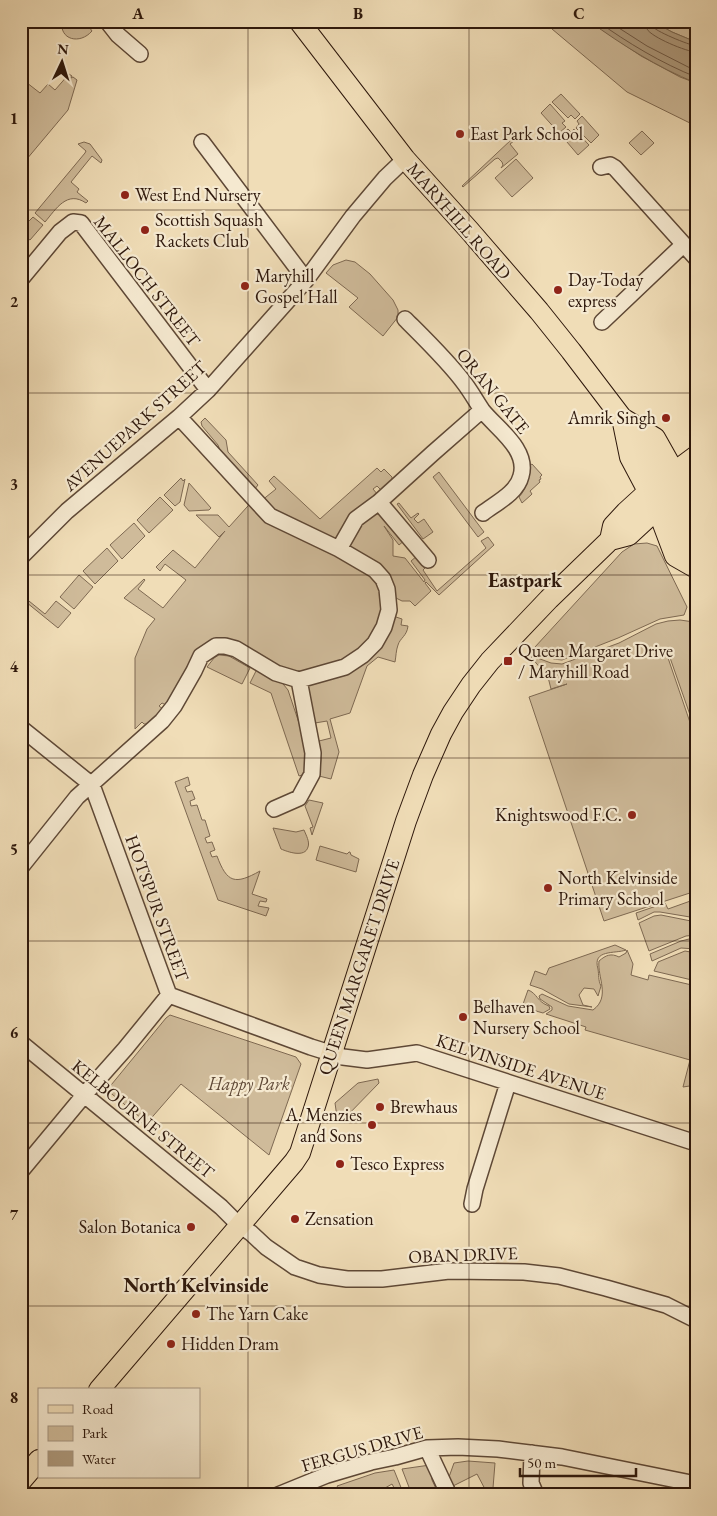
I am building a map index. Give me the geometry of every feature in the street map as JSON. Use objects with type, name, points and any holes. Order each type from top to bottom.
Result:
[{"type":"main road","name":"MARYHILL ROAD","points":[[299,21],[406,159],[539,311],[622,418],[655,438],[670,487],[674,556],[696,568]]},
{"type":"main road","name":"MARYHILL ROAD","points":[[622,418],[630,457],[670,487],[696,517]]},
{"type":"main road","name":"QUEEN MARGARET DRIVE","points":[[101,1388],[300,1153],[406,821],[423,775],[447,723],[467,691],[490,661],[542,606],[610,540],[629,535],[696,456]]},
{"type":"main road","points":[[670,487],[696,561]]},
{"type":"street","points":[[107,21],[118,35],[140,54]]},
{"type":"street","points":[[202,142],[306,280]]},
{"type":"street","name":"AVENUEPARK STREET","points":[[21,557],[67,511],[179,417],[208,390],[306,280],[335,239],[385,178],[406,159]]},
{"type":"street","points":[[601,167],[610,165],[615,168],[696,258]]},
{"type":"street","name":"MALLOCH STREET","points":[[21,279],[60,232],[73,222],[81,223],[208,390]]},
{"type":"street","points":[[602,322],[683,245]]},
{"type":"street","name":"ORAN GATE","points":[[405,319],[465,383],[482,410],[510,440],[521,458],[521,478],[512,492],[483,513]]},
{"type":"street","points":[[339,549],[356,519],[379,502],[482,410]]},
{"type":"street","points":[[21,867],[77,797],[162,721],[174,706],[201,656],[216,646],[236,649],[276,672],[299,680],[345,667],[363,655],[375,643],[384,627],[389,610],[387,589],[383,579],[375,570],[339,549],[270,516],[179,417]]},
{"type":"street","points":[[379,502],[428,560]]},
{"type":"street","points":[[274,809],[299,798],[312,774],[313,753],[299,680]]},
{"type":"street","points":[[21,728],[92,785]]},
{"type":"street","name":"HOTSPUR STREET","points":[[92,785],[169,995],[332,1053]]},
{"type":"street","points":[[21,1171],[85,1094],[120,1056],[169,995]]},
{"type":"street","name":"KELBOURNE STREET","points":[[21,1043],[221,1207],[239,1226]]},
{"type":"street","name":"KELVINSIDE AVENUE","points":[[332,1053],[343,1057],[367,1060],[417,1053],[696,1143]]},
{"type":"street","points":[[472,1204],[508,1083]]},
{"type":"street","name":"OBAN DRIVE","points":[[239,1226],[295,1267],[319,1275],[347,1279],[382,1279],[450,1271],[484,1270],[559,1276],[666,1306],[696,1320]]},
{"type":"street","name":"FERGUS DRIVE","points":[[278,1495],[328,1475],[371,1462],[427,1448],[458,1447],[532,1453],[608,1465],[696,1484]]},
{"type":"street","points":[[427,1448],[449,1495]]},
{"type":"street","points":[[532,1453],[531,1483],[536,1495]]},
{"type":"green space","points":[[62,21],[85,21],[92,31],[82,38],[71,38],[64,33]]},
{"type":"green space","points":[[559,21],[589,21],[641,56],[680,77],[696,83],[696,126],[627,92],[552,29]]},
{"type":"green space","points":[[652,21],[696,21],[696,42],[672,32]]},
{"type":"green space","points":[[69,74],[72,76],[71,78],[73,77],[77,80],[68,110],[21,166],[22,79],[40,93],[48,84],[55,90]]},
{"type":"green space","points":[[561,94],[580,114],[575,119],[571,115],[568,118],[552,102]]},
{"type":"green space","points":[[550,104],[565,121],[562,123],[566,127],[559,133],[541,113]]},
{"type":"green space","points":[[582,116],[599,135],[591,143],[576,128],[579,124],[577,121]]},
{"type":"green space","points":[[568,129],[571,132],[574,129],[589,145],[578,155],[561,135]]},
{"type":"green space","points":[[642,131],[654,143],[641,155],[629,143]]},
{"type":"green space","points":[[512,139],[514,141],[510,144],[518,154],[501,168],[502,162],[498,158],[495,159],[462,186]]},
{"type":"green space","points":[[84,142],[90,144],[102,160],[101,163],[92,156],[71,182],[79,189],[77,192],[88,201],[86,203],[73,199],[68,200],[62,203],[45,222],[35,213],[85,153],[86,151],[78,144]]},
{"type":"green space","points":[[516,159],[533,178],[512,197],[495,178]]},
{"type":"green space","points":[[21,215],[29,221],[33,217],[43,225],[30,240],[21,234]]},
{"type":"green space","points":[[346,260],[355,262],[370,274],[393,300],[398,310],[398,317],[383,336],[349,307],[358,298],[326,273],[333,265]]},
{"type":"green space","points":[[205,418],[226,440],[228,452],[258,485],[254,490],[222,456],[218,445],[202,426],[201,422]]},
{"type":"green space","points":[[532,464],[542,475],[541,479],[530,491],[532,494],[522,503],[519,497],[526,486],[529,466]]},
{"type":"green space","points":[[377,468],[381,472],[384,469],[392,477],[392,484],[383,492],[377,486],[373,489],[378,495],[374,511],[376,514],[381,514],[405,540],[399,545],[384,526],[393,540],[393,556],[405,558],[424,582],[425,580],[411,561],[417,556],[427,566],[423,570],[437,591],[486,548],[481,541],[488,537],[494,545],[439,595],[426,582],[431,591],[415,606],[410,601],[402,601],[396,598],[393,616],[402,619],[401,625],[408,626],[405,635],[398,645],[395,662],[378,657],[367,666],[350,713],[330,719],[339,752],[331,779],[319,776],[321,760],[319,741],[331,738],[327,721],[315,723],[297,676],[212,641],[189,664],[189,670],[166,705],[162,703],[159,706],[164,710],[148,724],[142,722],[135,729],[135,658],[147,629],[155,619],[124,598],[144,579],[138,589],[163,608],[186,580],[165,564],[160,571],[156,567],[173,550],[195,568],[225,531],[219,537],[196,515],[218,515],[229,527],[256,497],[261,501],[276,489],[269,481],[274,476],[320,519]]},
{"type":"green space","points":[[439,472],[484,532],[478,537],[433,477]]},
{"type":"green space","points":[[181,478],[183,481],[185,479],[180,502],[175,506],[164,495]]},
{"type":"green space","points":[[189,483],[211,508],[209,510],[189,511],[184,505]]},
{"type":"green space","points":[[160,497],[173,510],[149,533],[137,520]]},
{"type":"green space","points":[[399,503],[411,518],[418,513],[414,519],[418,523],[424,519],[433,532],[423,539],[397,504]]},
{"type":"green space","points":[[134,523],[145,536],[122,559],[110,545]]},
{"type":"green space","points":[[647,543],[657,546],[687,607],[684,615],[660,619],[562,660],[547,656],[535,647],[622,552],[634,544]]},
{"type":"green space","points":[[107,548],[118,561],[95,584],[83,571]]},
{"type":"green space","points":[[79,575],[93,587],[74,609],[60,597]]},
{"type":"green space","points":[[24,597],[45,614],[56,601],[71,613],[58,628],[21,598]]},
{"type":"green space","name":"Knightswood F.C.","points":[[680,620],[694,622],[696,627],[696,732],[668,652],[666,652],[696,740],[696,891],[604,921],[529,697],[567,684],[551,689],[548,677],[531,657],[562,664],[619,643],[656,624]]},
{"type":"green space","points":[[219,655],[229,656],[250,668],[242,684],[207,667]]},
{"type":"green space","points":[[258,667],[279,679],[288,690],[305,741],[307,761],[305,774],[299,776],[271,693],[250,683]]},
{"type":"green space","points":[[188,777],[190,785],[185,787],[187,792],[192,791],[195,799],[190,801],[191,806],[197,805],[202,820],[205,820],[210,836],[205,838],[207,843],[212,842],[215,850],[210,852],[212,857],[217,856],[224,872],[233,879],[238,880],[260,871],[252,894],[267,899],[266,902],[260,901],[258,906],[269,908],[266,916],[218,900],[175,782]]},
{"type":"green space","points":[[309,800],[323,803],[312,835],[310,828],[313,827],[305,806]]},
{"type":"green space","points":[[273,828],[296,832],[304,830],[308,839],[308,847],[304,852],[300,853],[281,849]]},
{"type":"green space","points":[[320,846],[347,854],[350,852],[351,855],[359,859],[356,872],[316,860]]},
{"type":"green space","points":[[696,899],[696,918],[654,912],[638,920],[636,913],[665,903],[668,909]]},
{"type":"green space","points":[[661,915],[696,922],[696,935],[686,936],[649,951],[639,923]]},
{"type":"green space","points":[[689,939],[696,940],[696,949],[681,948],[652,961],[650,954]]},
{"type":"green space","points":[[615,945],[626,950],[601,955],[598,958],[597,963],[601,986],[598,996],[594,989],[584,988],[579,995],[583,1005],[592,1007],[569,1004],[542,989],[530,985],[535,971],[546,975],[549,968]]},
{"type":"green space","points":[[627,950],[633,964],[631,975],[648,980],[649,975],[696,986],[696,1085],[683,1087],[690,1060],[585,1030],[586,1027],[546,1014],[552,1010],[552,1007],[540,999],[539,996],[542,994],[568,1006],[593,1010],[598,1005],[602,993],[599,961],[609,955],[619,957],[626,953]]},
{"type":"green space","points":[[685,951],[696,953],[696,981],[654,971],[658,962]]},
{"type":"green space","points":[[528,990],[549,1006],[550,1009],[543,1013],[522,1007]]},
{"type":"green space","name":"Happy Park","points":[[170,1015],[296,1057],[301,1064],[269,1155],[181,1084],[147,1123],[107,1090]]},
{"type":"green space","points":[[378,1079],[379,1083],[343,1120],[337,1117],[335,1103],[358,1083]]},
{"type":"green space","points":[[468,1461],[495,1463],[493,1488],[486,1491],[477,1474],[453,1486],[449,1477],[454,1463]]},
{"type":"green space","points":[[430,1465],[432,1480],[439,1495],[412,1495],[402,1469]]},
{"type":"green space","points":[[394,1470],[404,1495],[398,1495],[392,1484],[373,1495],[342,1495],[337,1486],[375,1473]]},
{"type":"water","points":[[589,21],[652,21],[696,42],[696,83],[640,55]]},
{"type":"place","name":"East Park School","points":[[460,134]]},
{"type":"place","name":"West End Nursery","points":[[125,195]]},
{"type":"place","name":"Scottish Squash Rackets Club","points":[[145,230]]},
{"type":"place","name":"Maryhill Gospel Hall","points":[[245,286]]},
{"type":"place","name":"Day-Today express","points":[[558,290]]},
{"type":"place","name":"Amrik Singh","points":[[666,418]]},
{"type":"place","name":"Queen Margaret Drive / Maryhill Road","points":[[508,661]]},
{"type":"place","name":"Knightswood F.C.","points":[[632,815]]},
{"type":"place","name":"North Kelvinside Primary School","points":[[548,888]]},
{"type":"place","name":"Belhaven Nursery School","points":[[463,1017]]},
{"type":"place","name":"Brewhaus","points":[[380,1107]]},
{"type":"place","name":"A. Menzies and Sons","points":[[372,1125]]},
{"type":"place","name":"Tesco Express","points":[[340,1164]]},
{"type":"place","name":"Zensation","points":[[295,1219]]},
{"type":"place","name":"Salon Botanica","points":[[191,1227]]},
{"type":"place","name":"The Yarn Cake","points":[[196,1314]]},
{"type":"place","name":"Hidden Dram","points":[[171,1344]]},
{"type":"district","name":"Eastpark","points":[[525,580]]},
{"type":"district","name":"North Kelvinside","points":[[196,1285]]}]
